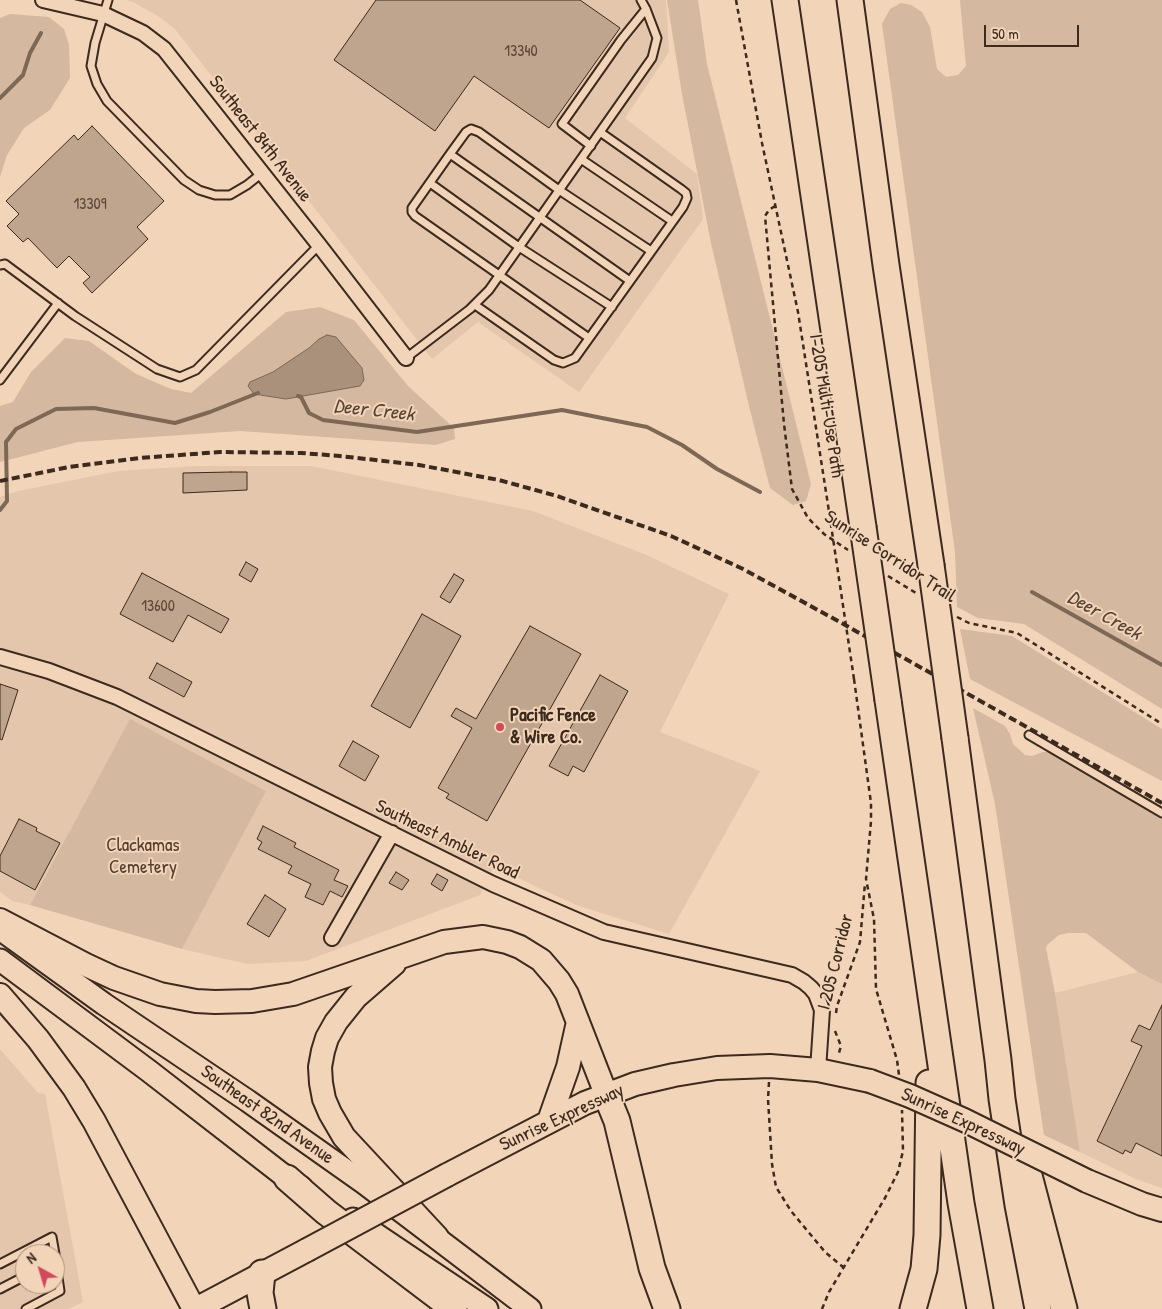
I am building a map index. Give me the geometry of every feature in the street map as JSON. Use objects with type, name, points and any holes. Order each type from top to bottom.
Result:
[{"type":"highway","points":[[785,0],[967,1242],[980,1309]]},
{"type":"highway","points":[[850,0],[887,274],[955,738],[1011,1163],[1038,1309]]},
{"type":"highway","points":[[0,920],[114,978],[160,994],[196,1000],[252,1001],[286,996],[429,946],[457,939],[483,937],[508,942],[531,953],[551,970],[567,994],[617,1121],[652,1268],[667,1309]]},
{"type":"highway","points":[[402,957],[356,998],[336,1022],[327,1038],[323,1052],[320,1066],[321,1083],[324,1099],[344,1137],[437,1237]]},
{"type":"highway","points":[[913,1309],[924,1269],[927,1236],[930,990]]},
{"type":"highway","points":[[0,995],[57,1063],[79,1096],[195,1309]]},
{"type":"highway","points":[[549,1121],[568,1067],[578,1022]]},
{"type":"highway","points":[[998,1060],[1064,1309]]},
{"type":"highway","name":"Sunrise Expressway","points":[[195,1309],[549,1121],[606,1094],[636,1084],[696,1071],[770,1066],[818,1070],[870,1081],[964,1120],[1088,1181],[1142,1204],[1162,1210]]},
{"type":"highway","points":[[287,1178],[326,1212],[454,1309]]},
{"type":"highway","points":[[262,1274],[260,1293],[263,1309]]},
{"type":"main road","name":"Southeast 82nd Avenue","points":[[0,929],[104,1004],[364,1182],[530,1309]]},
{"type":"main road","name":"Southeast 82nd Avenue","points":[[0,960],[149,1071],[287,1178],[335,1207],[487,1309]]},
{"type":"street","name":"Southeast 84th Avenue","points":[[43,0],[103,14],[143,32],[164,49],[406,358]]},
{"type":"street","name":"Southeast Ambler Road","points":[[0,657],[49,671],[116,697],[493,884],[604,932],[792,975],[804,982],[816,994],[822,1010],[818,1070]]},
{"type":"street","points":[[332,938],[392,833]]},
{"type":"lane","points":[[108,0],[95,44],[91,66],[97,84],[108,101],[184,180],[199,190],[215,195],[230,195],[262,173]]},
{"type":"lane","points":[[406,358],[475,304],[489,290],[652,58],[657,38],[641,0]]},
{"type":"lane","points":[[590,146],[562,124],[621,40],[646,9]]},
{"type":"lane","points":[[589,338],[415,216],[412,208],[450,154],[466,132],[471,129],[479,132],[559,190],[651,252]]},
{"type":"lane","points":[[475,304],[554,360],[563,363],[575,358],[687,198],[686,193],[600,132]]},
{"type":"lane","points":[[450,154],[630,281]]},
{"type":"lane","points":[[581,159],[672,222]]},
{"type":"lane","points":[[430,182],[519,247],[612,307]]},
{"type":"lane","points":[[0,265],[5,264],[58,304],[157,369],[180,377],[196,370],[319,245]]},
{"type":"lane","points":[[0,380],[58,304]]},
{"type":"lane","points":[[1029,735],[1162,814]]},
{"type":"lane","points":[[39,1244],[52,1237],[53,1244]]},
{"type":"lane","points":[[0,1264],[15,1256]]},
{"type":"lane","points":[[0,1289],[15,1281]]},
{"type":"lane","points":[[26,1309],[54,1294]]},
{"type":"path","name":"I-205 Multi-Use Path","points":[[736,0],[775,206],[800,321],[854,680],[871,803],[866,879]]},
{"type":"path","name":"Sunrise Corridor Trail","points":[[775,206],[765,216],[784,424],[792,489],[808,518],[824,534],[849,550]]},
{"type":"path","name":"Sunrise Corridor Trail","points":[[881,571],[921,596]]},
{"type":"path","name":"Sunrise Corridor Trail","points":[[953,614],[969,623],[1017,633],[1162,724]]},
{"type":"path","name":"I 205 Corridor","points":[[836,1014],[837,1006],[860,942],[866,879]]},
{"type":"path","name":"I 205 Corridor","points":[[818,1070],[837,1058],[840,1052],[841,1046],[834,1029]]},
{"type":"path","points":[[770,1066],[768,1098],[772,1164],[776,1187],[791,1211],[826,1252],[843,1267]]},
{"type":"shaded area","points":[[126,0],[666,0],[669,52],[625,118],[697,174],[703,219],[579,392],[478,322],[432,359],[175,29],[158,16]]},
{"type":"shaded area","points":[[327,335],[336,337],[362,368],[364,380],[360,386],[286,399],[254,394],[248,386],[250,382],[273,372]]},
{"type":"shaded area","points":[[195,466],[311,466],[533,511],[644,554],[729,594],[660,732],[760,771],[669,934],[579,906],[494,866],[480,895],[306,961],[248,964],[182,949],[265,791],[130,720],[30,905],[12,901],[0,892],[0,497],[18,491],[118,471]]},
{"type":"shaded area","points":[[1138,972],[1162,984],[1162,1188],[1136,1179],[1080,1152],[1055,993]]},
{"type":"shaded area","points":[[0,1049],[38,1093],[45,1094],[83,1302],[68,1309],[0,1309]]},
{"type":"green space","points":[[667,0],[698,0],[707,64],[811,484],[806,501],[793,505],[770,488],[750,410],[711,243],[682,94]]},
{"type":"green space","points":[[960,0],[1162,0],[1162,709],[1024,624],[978,618],[957,607],[955,552],[882,24],[890,9],[901,3],[911,5],[922,12],[930,27],[937,69],[946,77],[958,75],[966,66]]},
{"type":"green space","points":[[10,14],[49,17],[64,29],[69,45],[70,78],[50,110],[24,128],[7,155],[0,177],[0,18]]},
{"type":"green space","points":[[320,307],[354,320],[408,386],[454,428],[455,439],[436,445],[240,431],[78,442],[0,462],[0,406],[13,402],[31,372],[65,338],[89,341],[136,374],[171,389],[191,393],[286,312]]},
{"type":"green space","points":[[960,629],[1012,636],[1162,729],[1162,781],[970,679]]},
{"type":"green space","points":[[973,708],[1005,726],[1013,744],[1025,755],[1032,756],[1043,752],[1051,752],[1162,816],[1162,984],[1138,972],[1086,933],[1059,935],[1046,948],[1080,1152],[1044,1135],[995,804]]},
{"type":"green space","name":"Clackamas Cemetery","points":[[130,719],[266,791],[182,949],[30,905]]},
{"type":"building","points":[[376,0],[580,0],[620,28],[549,128],[474,76],[435,131],[334,60]]},
{"type":"building","points":[[92,126],[164,201],[137,227],[148,239],[92,293],[83,283],[90,277],[69,256],[57,268],[28,238],[23,242],[7,226],[19,214],[6,201],[74,135],[78,140]]},
{"type":"building","points":[[247,472],[247,490],[183,493],[183,473]]},
{"type":"building","points":[[246,562],[258,569],[251,582],[239,575]]},
{"type":"building","points":[[142,573],[229,619],[221,633],[188,615],[173,642],[120,614]]},
{"type":"building","points":[[454,574],[464,580],[450,603],[440,597]]},
{"type":"building","points":[[422,614],[461,636],[410,728],[371,706]]},
{"type":"building","points":[[530,626],[581,654],[487,821],[446,798],[449,794],[438,788],[472,728],[451,716],[456,708],[476,719]]},
{"type":"building","points":[[157,663],[192,682],[184,697],[149,678]]},
{"type":"building","points":[[600,675],[628,691],[584,772],[573,766],[568,776],[549,766]]},
{"type":"building","points":[[0,684],[18,690],[2,740],[0,739]]},
{"type":"building","points":[[353,741],[379,756],[365,781],[339,766]]},
{"type":"building","points":[[19,819],[37,828],[36,831],[60,843],[35,890],[0,871],[0,856]]},
{"type":"building","points":[[263,826],[296,843],[294,847],[339,870],[334,880],[348,886],[342,897],[330,891],[323,905],[305,897],[311,884],[288,873],[292,866],[258,849],[262,842],[257,839]]},
{"type":"building","points":[[396,872],[409,880],[402,890],[389,883]]},
{"type":"building","points":[[437,874],[448,880],[442,891],[431,884]]},
{"type":"building","points":[[265,895],[286,909],[269,937],[247,924]]},
{"type":"building","points":[[1162,1005],[1162,1156],[1136,1143],[1131,1153],[1125,1150],[1123,1154],[1097,1141],[1142,1046],[1131,1041],[1139,1025],[1150,1030]]},
{"type":"waterway","points":[[0,98],[23,75],[30,53],[41,33]]},
{"type":"waterway","name":"Deer Creek","points":[[0,510],[7,501],[6,442],[16,429],[56,409],[94,408],[175,423],[210,412],[258,393]]},
{"type":"waterway","name":"Deer Creek","points":[[298,396],[301,397],[309,413],[323,420],[417,432],[562,410],[647,427],[682,445],[717,469],[760,492]]},
{"type":"waterway","name":"Deer Creek","points":[[1032,592],[1162,665]]},
{"type":"railway","points":[[0,481],[69,467],[140,458],[220,452],[301,453],[419,465],[499,480],[557,496],[671,536],[741,568],[1162,803]]},
{"type":"place","name":"Pacific Fence & Wire Co.","points":[[500,727]]}]
